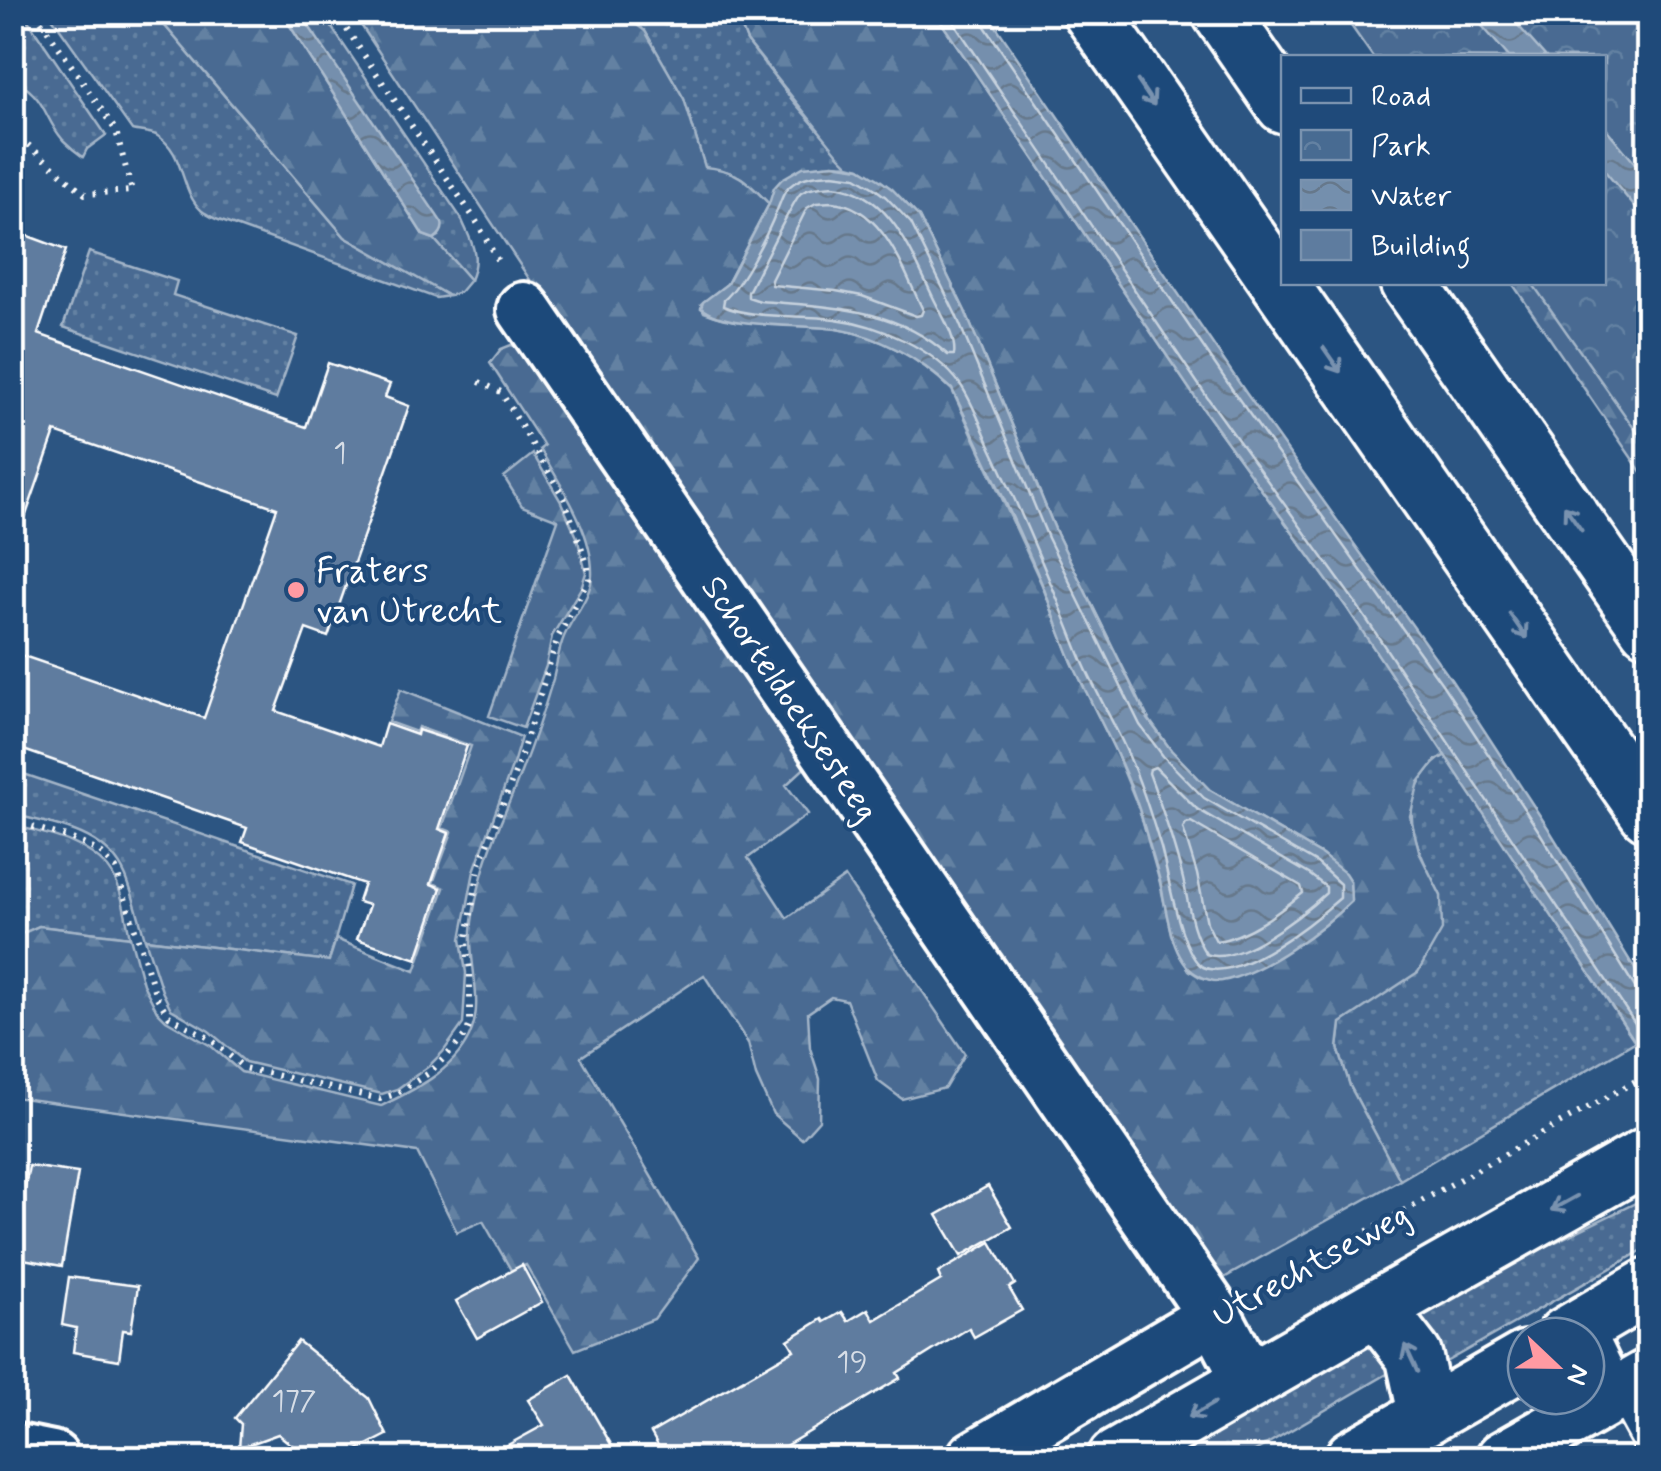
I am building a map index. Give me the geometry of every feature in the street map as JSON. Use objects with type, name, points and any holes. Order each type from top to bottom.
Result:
[{"type":"main road","points":[[1091,12],[1281,285]]},
{"type":"main road","points":[[1220,12],[1281,101]]},
{"type":"main road","points":[[1281,285],[1648,812]]},
{"type":"main road","points":[[1410,285],[1648,627]]},
{"type":"main road","name":"Utrechtseweg","points":[[1116,1458],[1648,1155]]},
{"type":"main road","points":[[1599,1316],[1648,1287]]},
{"type":"main road","name":"Utrechtseweg","points":[[1377,1308],[1414,1356],[1427,1416]]},
{"type":"main road","points":[[1353,1458],[1506,1371]]},
{"type":"street","name":"Schorteldoeksesteeg","points":[[524,309],[1215,1316],[1250,1382]]},
{"type":"street","name":"Utrechtseweg","points":[[974,1458],[1215,1316]]},
{"type":"street","points":[[1502,1458],[1634,1384]]},
{"type":"street","points":[[12,1450],[52,1458]]},
{"type":"lane","points":[[1606,1358],[1634,1384],[1648,1443]]},
{"type":"path","points":[[12,131],[85,194],[132,191],[116,131],[35,12]]},
{"type":"path","points":[[335,12],[478,224],[524,309]]},
{"type":"path","points":[[12,821],[70,838],[100,852],[116,869],[156,996],[170,1016],[210,1038],[244,1068],[380,1099],[396,1094],[429,1073],[466,1034],[470,1024],[466,944],[479,866],[517,768],[558,637],[589,579],[564,498],[501,392],[473,379]]},
{"type":"path","name":"Utrechtseweg","points":[[1215,1316],[1648,1074]]},
{"type":"green space","points":[[13,12],[23,13],[106,135],[87,149],[83,157],[63,140],[40,102],[17,81],[23,72],[13,58]]},
{"type":"green space","points":[[49,13],[154,13],[345,237],[449,296],[436,298],[203,212],[189,193],[173,151],[156,135],[132,130]]},
{"type":"green space","points":[[154,13],[282,13],[423,235],[434,239],[470,280],[460,292],[449,296],[345,237]]},
{"type":"green space","points":[[300,13],[322,13],[461,218],[475,255],[470,280],[434,239],[439,236]]},
{"type":"green space","points":[[353,13],[621,13],[645,31],[684,99],[705,167],[741,178],[769,204],[727,284],[701,304],[704,312],[736,321],[836,329],[869,337],[913,358],[952,390],[1139,809],[1171,934],[1189,970],[1214,981],[1291,948],[1324,925],[1351,901],[1350,881],[1322,855],[1210,790],[1171,750],[1148,718],[1057,534],[965,311],[919,217],[892,189],[849,165],[838,154],[747,41],[736,13],[935,13],[1199,403],[1347,608],[1446,755],[1436,760],[1419,782],[1410,816],[1420,854],[1441,896],[1442,930],[1418,972],[1341,1023],[1338,1048],[1350,1086],[1400,1180],[1222,1279],[644,437],[587,366]]},
{"type":"green space","points":[[621,13],[736,13],[747,41],[849,165],[833,164],[769,204],[741,178],[705,168],[684,99],[645,31]]},
{"type":"green space","points":[[1342,13],[1648,13],[1648,448],[1533,285],[1606,285],[1606,55],[1372,55]]},
{"type":"green space","points":[[1648,223],[1648,482],[1513,285],[1606,285],[1606,279]]},
{"type":"green space","points":[[89,252],[177,281],[173,295],[298,336],[276,399],[63,327]]},
{"type":"green space","points":[[511,345],[521,348],[812,761],[786,785],[808,814],[748,858],[787,918],[845,877],[965,1054],[945,1088],[902,1099],[878,1081],[846,1000],[831,997],[808,1013],[810,1048],[820,1079],[819,1120],[802,1139],[773,1114],[756,1076],[748,1043],[704,975],[581,1057],[699,1258],[654,1319],[575,1350],[526,1265],[511,1270],[483,1221],[457,1232],[417,1152],[13,1097],[12,938],[39,926],[130,937],[143,984],[157,1011],[211,1046],[241,1072],[381,1106],[431,1079],[462,1049],[476,1011],[471,932],[483,872],[537,730],[562,642],[588,592],[592,574],[581,525],[540,449],[544,446],[490,363],[501,349]]},
{"type":"green space","points":[[533,454],[577,537],[586,573],[552,636],[546,666],[523,728],[489,716],[558,520],[522,506],[504,477]]},
{"type":"green space","points":[[401,689],[521,737],[474,871],[461,939],[466,973],[463,1024],[429,1066],[397,1089],[382,1094],[245,1062],[209,1031],[171,1009],[145,939],[329,961],[336,939],[415,971],[444,888],[433,883],[452,832],[442,828],[471,746],[418,727],[416,732],[388,722]]},
{"type":"green space","points":[[1446,755],[1636,1041],[1400,1180],[1350,1086],[1338,1048],[1341,1023],[1378,997],[1441,896],[1415,837],[1412,806],[1423,777]]},
{"type":"green space","points":[[12,770],[351,885],[329,961],[145,939],[126,877],[106,849],[63,827],[13,814]]},
{"type":"green space","points":[[12,825],[63,839],[98,858],[117,883],[130,937],[39,926],[13,938]]},
{"type":"green space","points":[[1648,1197],[1648,1247],[1527,1316],[1506,1316],[1506,1328],[1430,1371],[1413,1311]]},
{"type":"green space","points":[[1369,1338],[1392,1364],[1387,1374],[1243,1458],[1155,1458]]},
{"type":"water","points":[[282,13],[300,13],[442,223],[441,232],[434,239],[423,235]]},
{"type":"water","points":[[935,13],[987,13],[1246,393],[1450,678],[1648,990],[1648,1061],[1347,608],[1199,403]]},
{"type":"water","points":[[1471,13],[1507,13],[1544,55],[1507,55]]},
{"type":"water","points":[[1606,128],[1648,179],[1648,223],[1606,172]]},
{"type":"water","points":[[833,164],[860,168],[880,180],[919,217],[965,311],[1057,534],[1148,719],[1171,750],[1210,790],[1322,855],[1350,881],[1351,901],[1273,960],[1238,977],[1219,981],[1200,976],[1182,960],[1126,775],[952,389],[913,359],[870,337],[837,329],[728,319],[701,308],[703,302],[727,284],[782,179],[803,167]]},
{"type":"building","name":"Fraters van Utrecht","points":[[12,230],[66,250],[38,334],[306,427],[328,363],[390,384],[385,397],[409,406],[328,637],[306,629],[276,711],[379,747],[386,724],[467,746],[439,829],[449,833],[431,884],[441,888],[417,959],[357,939],[369,905],[358,902],[364,884],[242,842],[247,828],[12,746],[12,652],[204,718],[277,508],[55,432],[19,535],[12,534]]},
{"type":"building","points":[[29,1166],[78,1173],[62,1266],[12,1257]]},
{"type":"building","points":[[988,1186],[1012,1227],[961,1256],[937,1215]]},
{"type":"building","points":[[991,1242],[1015,1284],[1009,1288],[1022,1310],[974,1337],[969,1328],[897,1373],[900,1378],[765,1458],[665,1458],[651,1433],[794,1350],[788,1340],[842,1312],[848,1321],[868,1309],[874,1320],[941,1280],[938,1273]]},
{"type":"building","points":[[522,1265],[542,1302],[477,1338],[456,1301]]},
{"type":"building","points":[[69,1277],[138,1286],[131,1331],[123,1330],[119,1360],[73,1352],[76,1328],[62,1325]]},
{"type":"building","points":[[298,1341],[369,1398],[387,1435],[342,1458],[308,1458],[278,1434],[239,1448],[241,1424],[235,1418]]},
{"type":"building","points":[[571,1375],[619,1458],[484,1458],[544,1425],[528,1400]]},
{"type":"place","name":"Fraters van Utrecht","points":[[296,590]]}]
